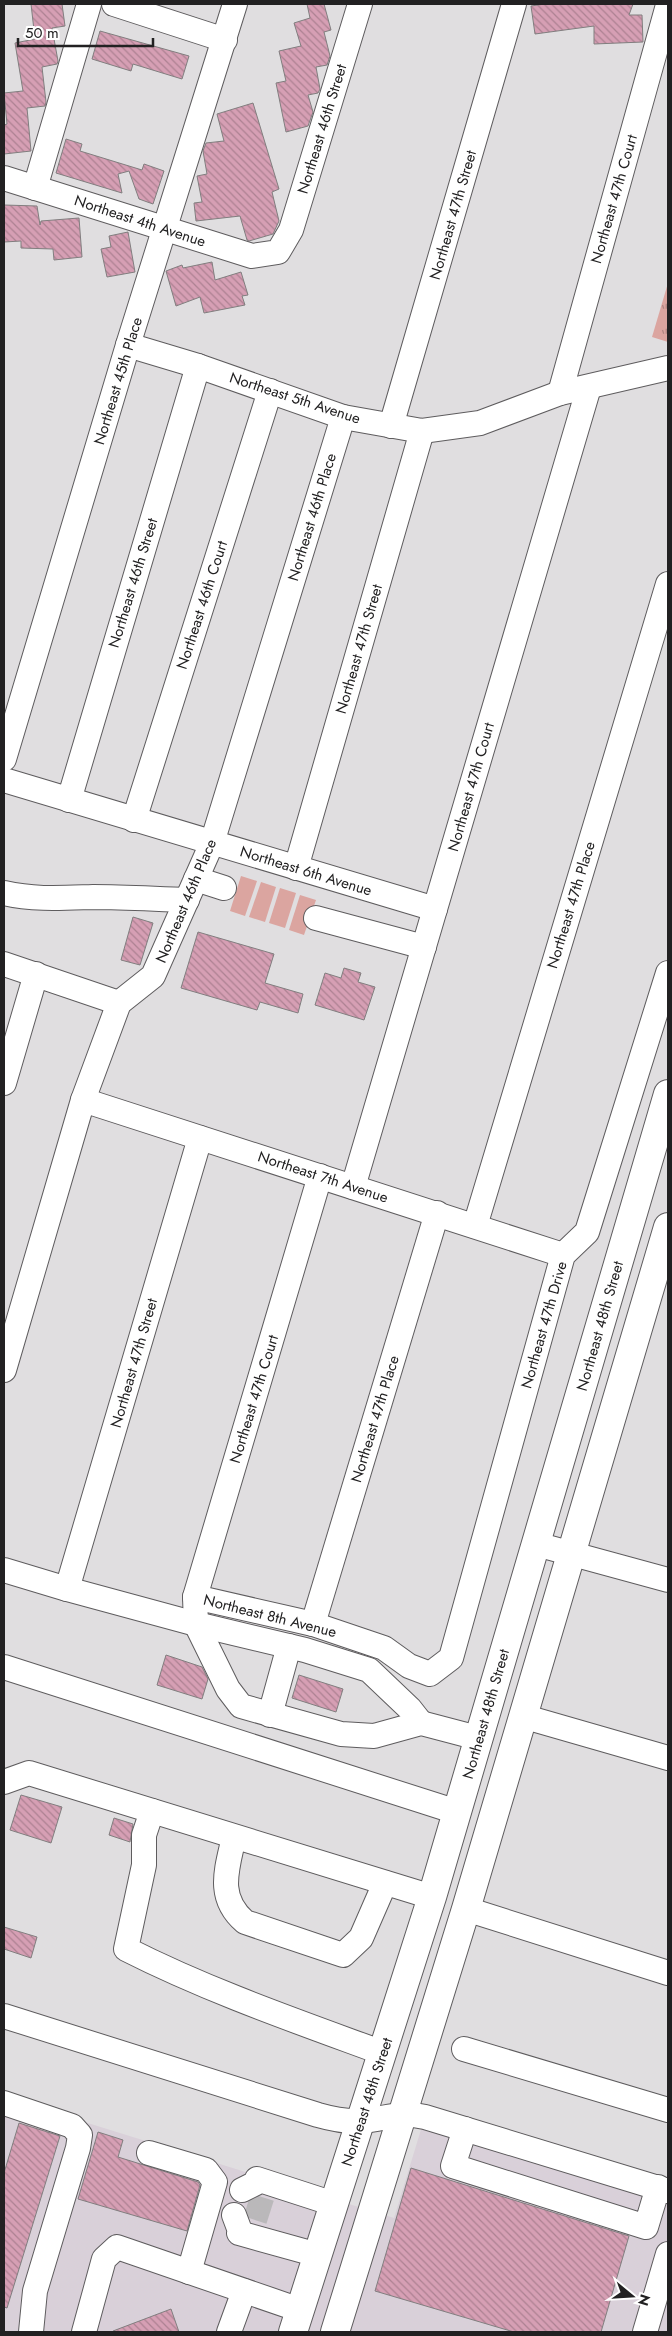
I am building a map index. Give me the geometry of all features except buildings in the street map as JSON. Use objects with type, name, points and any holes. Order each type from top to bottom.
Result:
[{"type":"main road","name":"Northeast 48th Street","points":[[297,2321],[432,1898],[668,1094]]},
{"type":"main road","points":[[336,2332],[466,1909],[668,1227]]},
{"type":"main road","points":[[452,1955],[453,1915],[494,1772],[492,1755],[478,1738]]},
{"type":"street","points":[[34,188],[90,4]]},
{"type":"street","points":[[114,4],[225,40]]},
{"type":"street","name":"Northeast 45th Place","points":[[4,759],[128,345],[235,4]]},
{"type":"street","name":"Northeast 46th Street","points":[[278,252],[291,230],[360,4]]},
{"type":"street","name":"Northeast 47th Street","points":[[391,426],[514,4]]},
{"type":"street","name":"Northeast 47th Court","points":[[560,393],[668,5]]},
{"type":"street","name":"Northeast 4th Avenue","points":[[4,178],[252,256],[278,252]]},
{"type":"street","name":"Northeast 5th Avenue","points":[[128,345],[198,366],[343,416],[422,431],[480,423],[560,393],[668,368]]},
{"type":"street","name":"Northeast 46th Street","points":[[68,800],[198,366]]},
{"type":"street","name":"Northeast 47th Court","points":[[353,1187],[589,387]]},
{"type":"street","name":"Northeast 46th Court","points":[[134,820],[270,391]]},
{"type":"street","name":"Northeast 46th Place","points":[[4,1370],[82,1100],[97,1058],[119,1003],[153,976],[212,843],[343,416]]},
{"type":"street","name":"Northeast 47th Street","points":[[296,868],[422,431]]},
{"type":"street","name":"Northeast 47th Place","points":[[475,1226],[668,584]]},
{"type":"street","name":"Northeast 6th Avenue","points":[[4,780],[436,909]]},
{"type":"street","points":[[4,893],[46,899],[130,897],[224,888]]},
{"type":"street","points":[[316,918],[424,947]]},
{"type":"street","points":[[4,964],[119,1003]]},
{"type":"street","name":"Northeast 47th Drive","points":[[451,1658],[563,1255],[587,1232],[668,973]]},
{"type":"street","points":[[4,1083],[36,974]]},
{"type":"street","name":"Northeast 7th Avenue","points":[[82,1100],[563,1255]]},
{"type":"street","name":"Northeast 47th Street","points":[[67,1589],[200,1138]]},
{"type":"street","name":"Northeast 47th Court","points":[[196,1624],[195,1597],[320,1176]]},
{"type":"street","name":"Northeast 47th Place","points":[[313,1624],[437,1213]]},
{"type":"street","points":[[536,1544],[668,1580]]},
{"type":"street","name":"Northeast 8th Avenue","points":[[4,1570],[196,1624],[289,1646],[369,1670],[410,1709],[421,1723],[374,1736],[341,1734],[240,1706],[228,1689],[196,1624]]},
{"type":"street","name":"Northeast 8th Avenue","points":[[195,1597],[313,1624],[384,1648],[409,1666],[430,1674],[451,1658]]},
{"type":"street","points":[[270,1715],[289,1646]]},
{"type":"street","points":[[4,1667],[457,1812]]},
{"type":"street","points":[[522,1716],[668,1758]]},
{"type":"street","points":[[421,1723],[478,1738]]},
{"type":"street","points":[[4,1782],[29,1773],[432,1898]]},
{"type":"street","points":[[152,1811],[144,1834],[144,1864],[126,1949],[163,1967],[279,2016],[383,2053]]},
{"type":"street","points":[[234,1837],[224,1881],[233,1912],[245,1922],[343,1955],[362,1938],[386,1883]]},
{"type":"street","points":[[466,1909],[668,1973]]},
{"type":"street","points":[[4,2016],[318,2115],[338,2120],[361,2121],[402,2113],[425,2117],[663,2189],[646,2227]]},
{"type":"street","points":[[464,2049],[668,2110]]},
{"type":"street","points":[[4,2103],[72,2126],[80,2135],[78,2148],[35,2292],[31,2332]]},
{"type":"street","points":[[465,2129],[453,2166],[646,2227],[668,2244]]},
{"type":"street","points":[[149,2153],[206,2170],[215,2182],[189,2272]]},
{"type":"street","points":[[254,2189],[257,2180],[334,2204]]},
{"type":"street","points":[[243,2222],[239,2233],[318,2255]]},
{"type":"street","points":[[84,2332],[104,2259],[117,2247],[244,2291],[297,2321]]},
{"type":"street","points":[[645,2332],[668,2254]]},
{"type":"street","points":[[229,2332],[244,2291]]},
{"type":"shaded area","points":[[4,2097],[394,2218],[423,2123],[668,2200],[668,2332],[4,2332]]},
{"type":"green space","points":[[668,283],[668,342],[652,337]]},
{"type":"green space","points":[[241,876],[257,881],[245,916],[230,911]]},
{"type":"green space","points":[[261,882],[276,887],[265,922],[249,917]]},
{"type":"green space","points":[[280,888],[296,893],[285,928],[269,923]]},
{"type":"green space","points":[[300,895],[316,900],[304,935],[289,930]]},
{"type":"tunnel","points":[[255,2220],[263,2195]]}]
